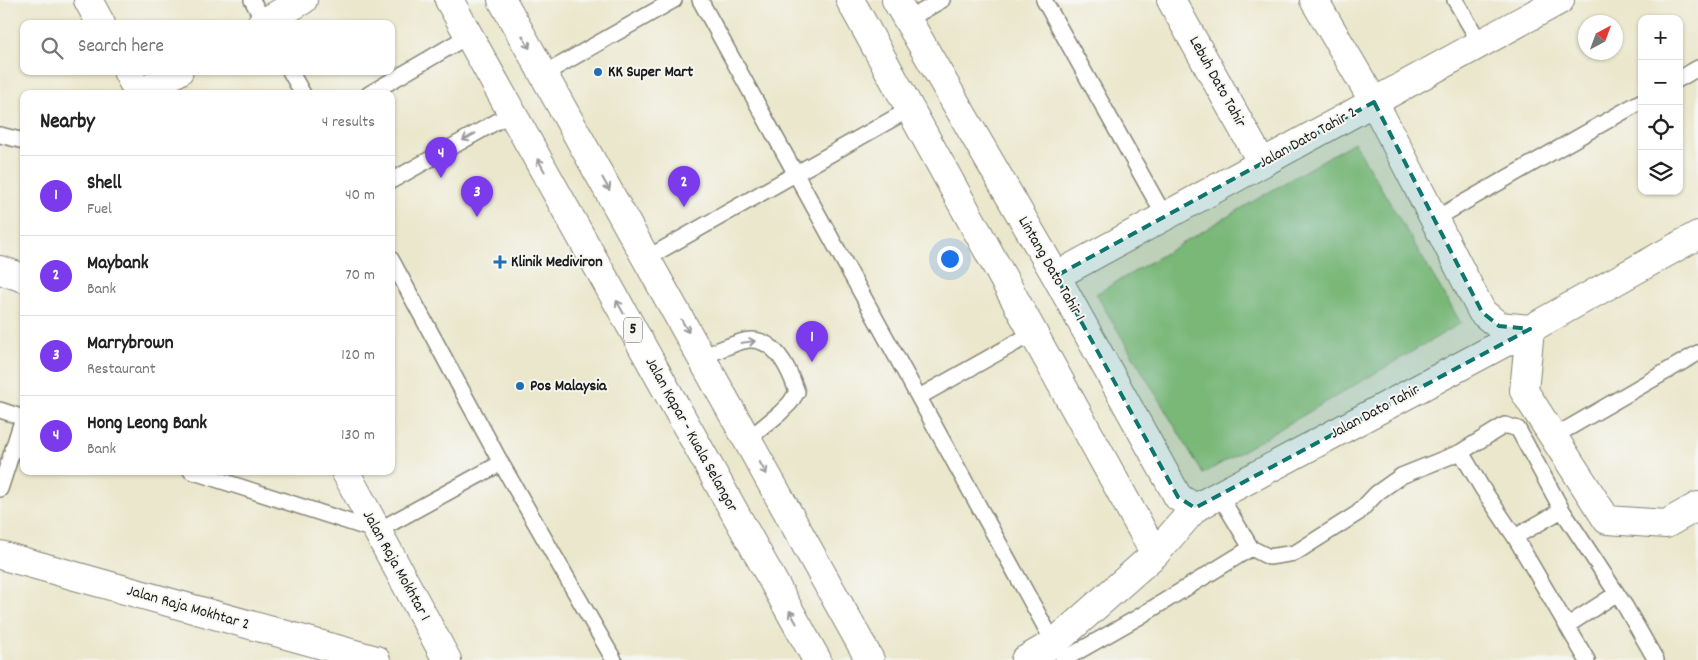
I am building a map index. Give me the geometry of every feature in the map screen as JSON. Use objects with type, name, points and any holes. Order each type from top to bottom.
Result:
[{"type":"main road","points":[[88,0],[99,20]]},
{"type":"main road","points":[[260,17],[302,0]]},
{"type":"main road","name":"Jalan Kapar - Kuala Selangor","points":[[449,0],[817,660]]},
{"type":"main road","points":[[502,0],[870,660]]},
{"type":"main road","points":[[850,0],[1155,554]]},
{"type":"main road","name":"Lebuh Dato Tahir","points":[[1171,0],[1262,163]]},
{"type":"main road","points":[[1314,0],[1374,102],[1436,219],[1482,312],[1499,326],[1530,329],[1524,391],[1607,520],[1666,524],[1698,506]]},
{"type":"main road","name":"Jalan Dato Tahir 2","points":[[1056,276],[1560,0]]},
{"type":"main road","name":"Lintang Dato Tahir 1","points":[[902,10],[1056,276],[1178,497],[1195,508]]},
{"type":"main road","points":[[129,75],[137,90]]},
{"type":"main road","points":[[146,90],[172,75]]},
{"type":"main road","name":"Jalan Dato Tahir","points":[[1220,496],[1530,329],[1698,235]]},
{"type":"main road","points":[[0,270],[20,277]]},
{"type":"main road","name":"Jalan Raja Mokhtar 1","points":[[346,475],[447,660]]},
{"type":"main road","points":[[1025,660],[1058,651],[1155,554],[1195,508],[1220,496]]},
{"type":"main road","name":"Jalan Raja Mokhtar 2","points":[[0,556],[376,660]]},
{"type":"lane","points":[[544,74],[674,0]]},
{"type":"lane","points":[[700,0],[1058,651],[1137,618],[1251,548]]},
{"type":"lane","points":[[902,10],[942,0]]},
{"type":"lane","points":[[1044,0],[1165,217]]},
{"type":"lane","points":[[1456,0],[1480,44]]},
{"type":"lane","points":[[376,90],[468,36]]},
{"type":"lane","points":[[1683,77],[1698,68]]},
{"type":"lane","points":[[292,75],[301,90]]},
{"type":"lane","points":[[1436,219],[1638,102]]},
{"type":"lane","points":[[646,258],[910,109]]},
{"type":"lane","points":[[395,179],[512,113]]},
{"type":"lane","points":[[0,135],[20,140]]},
{"type":"lane","points":[[395,266],[501,464],[614,660]]},
{"type":"lane","points":[[919,397],[1033,333]]},
{"type":"lane","points":[[702,358],[749,339],[764,341],[774,350],[791,375],[797,392],[790,403],[747,440]]},
{"type":"lane","points":[[1553,437],[1698,353]]},
{"type":"lane","points":[[0,410],[20,417]]},
{"type":"lane","points":[[1220,496],[1251,548],[1269,557],[1294,553],[1358,513],[1378,493],[1401,476],[1461,452],[1505,426],[1518,429],[1562,510],[1656,660]]},
{"type":"lane","points":[[0,489],[20,427]]},
{"type":"lane","points":[[1461,452],[1515,538],[1587,660]]},
{"type":"lane","points":[[203,475],[377,531],[501,464]]},
{"type":"lane","points":[[1515,538],[1562,510]]},
{"type":"lane","points":[[1568,626],[1616,594]]},
{"type":"highlighted area","points":[[1374,102],[1482,312],[1499,326],[1530,329],[1195,508],[1178,497],[1056,276]]},
{"type":"green space","points":[[1354,142],[1461,323],[1203,474],[1096,294]]},
{"type":"place","name":"KK Super Mart","points":[[598,72]]},
{"type":"place","name":"Hong Leong Bank","points":[[441,178]]},
{"type":"place","name":"Maybank","points":[[684,207]]},
{"type":"place","name":"Marrybrown","points":[[477,217]]},
{"type":"place","name":"Klinik Mediviron","points":[[500,262]]},
{"type":"place","name":"Shell","points":[[812,362]]},
{"type":"place","name":"Pos Malaysia","points":[[520,386]]}]
